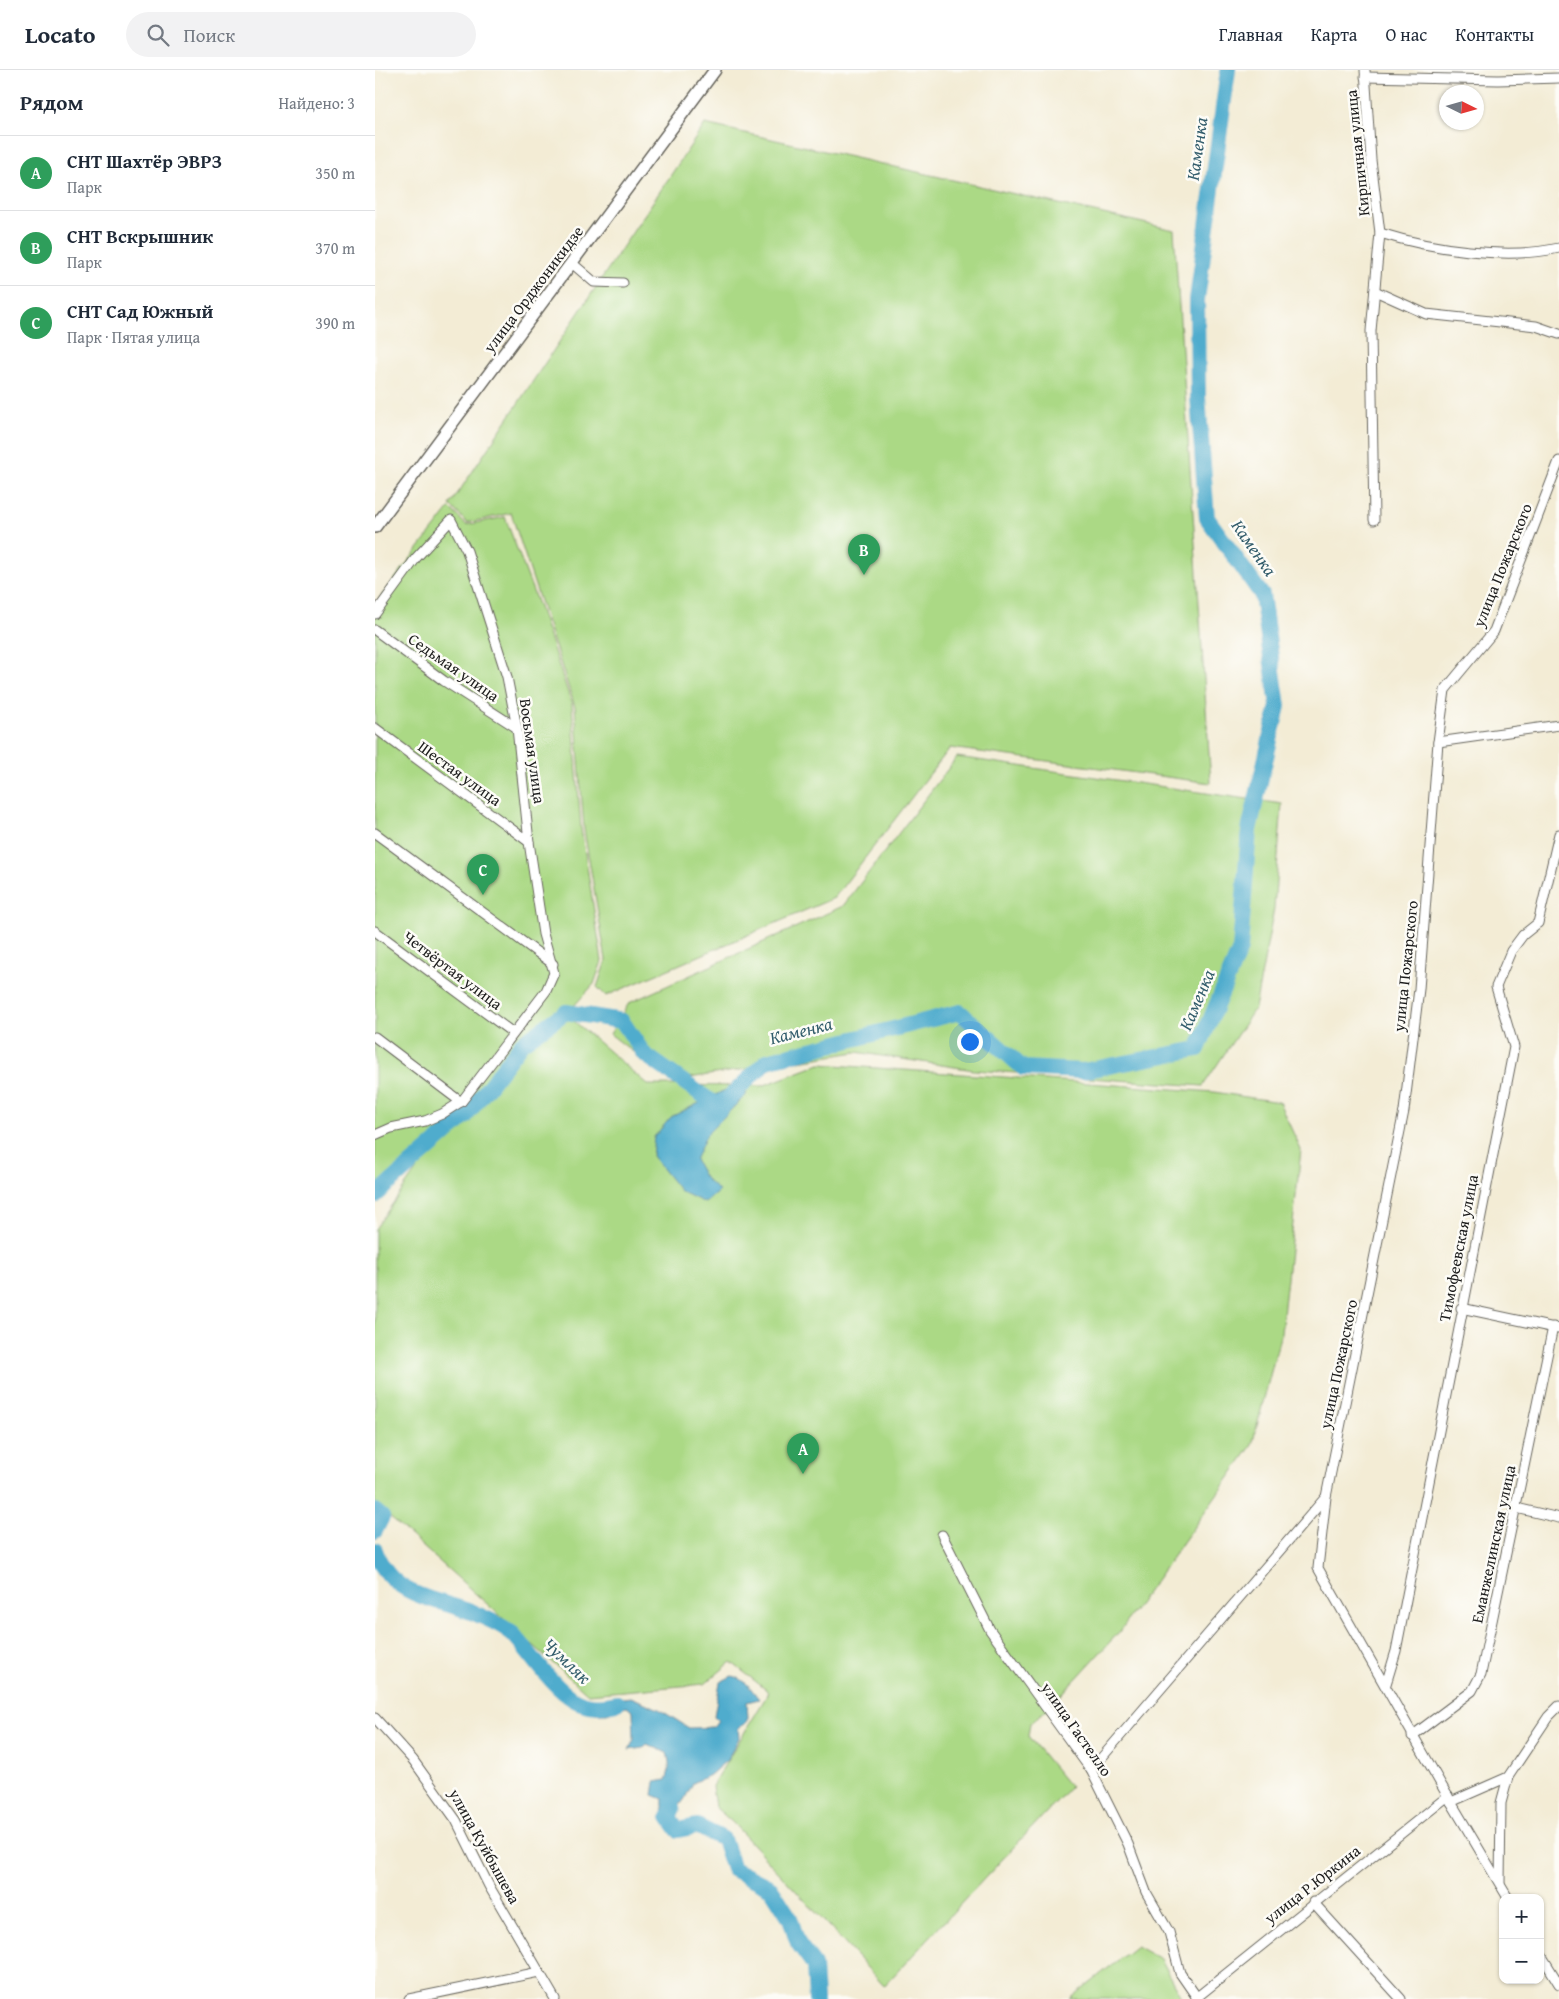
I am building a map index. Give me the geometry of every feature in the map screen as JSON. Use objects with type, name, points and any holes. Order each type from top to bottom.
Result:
[{"type":"main road","name":"улица Орджоникидзе","points":[[375,527],[573,264],[715,70]]},
{"type":"street","points":[[1365,73],[1498,80],[1559,78]]},
{"type":"street","name":"Кирпичная улица","points":[[1365,73],[1371,160],[1381,233],[1371,331],[1374,520]]},
{"type":"street","points":[[1381,233],[1414,243],[1476,251],[1541,252],[1559,248]]},
{"type":"street","points":[[573,264],[594,282],[623,283]]},
{"type":"street","points":[[1375,291],[1426,314],[1536,326],[1559,334]]},
{"type":"street","name":"улица Пожарского","points":[[1506,1894],[1412,1736],[1385,1684],[1318,1568],[1325,1497],[1404,1111],[1419,989],[1438,742],[1445,690],[1494,631],[1559,461]]},
{"type":"street","name":"Восьмая улица","points":[[375,614],[416,558],[451,520],[467,552],[507,677],[517,728],[529,842],[543,934],[553,964]]},
{"type":"street","name":"Седьмая улица","points":[[375,630],[444,681],[517,728]]},
{"type":"street","points":[[1438,742],[1559,725]]},
{"type":"street","name":"Шестая улица","points":[[375,728],[529,842]]},
{"type":"street","points":[[375,833],[553,964],[554,973],[545,991],[461,1102],[442,1114],[425,1121],[391,1128],[375,1135]]},
{"type":"street","name":"Тимофеевская улица","points":[[1385,1684],[1396,1651],[1461,1308],[1514,1047],[1496,987],[1511,951],[1523,935],[1538,923],[1559,834]]},
{"type":"street","name":"Четвёртая улица","points":[[375,930],[513,1033]]},
{"type":"street","points":[[375,1036],[461,1102]]},
{"type":"street","points":[[1461,1308],[1556,1328]]},
{"type":"street","name":"Еманжелинская улица","points":[[1412,1736],[1472,1690],[1481,1674],[1556,1328]]},
{"type":"street","name":"улица Пожарского","points":[[1091,1770],[1325,1497]]},
{"type":"street","points":[[1516,1508],[1559,1518]]},
{"type":"street","name":"улица Гастелло","points":[[942,1535],[990,1630],[1091,1770],[1128,1844],[1146,1892],[1169,1932],[1180,1973],[1197,1998]]},
{"type":"street","points":[[1500,1884],[1501,1803],[1508,1777],[1548,1718],[1559,1706]]},
{"type":"street","name":"улица Куйбышева","points":[[375,1718],[413,1760],[456,1820],[489,1886],[555,1999]]},
{"type":"street","name":"улица Р.Юркина","points":[[1197,1998],[1313,1902],[1449,1799],[1508,1777]]},
{"type":"street","points":[[1313,1902],[1401,1999]]},
{"type":"street","points":[[1544,1960],[1559,1984]]},
{"type":"street","points":[[409,1999],[539,1972]]},
{"type":"green space","points":[[705,124],[1174,230],[1211,783],[950,748],[834,898],[606,996],[597,987],[606,960],[584,830],[575,707],[511,513],[467,523],[450,505]]},
{"type":"green space","points":[[450,508],[466,525],[505,517],[539,607],[572,704],[581,828],[602,961],[594,984],[571,1009],[522,1033],[446,1130],[375,1187],[375,604]]},
{"type":"green space","points":[[957,757],[1282,804],[1274,909],[1255,1008],[1203,1086],[974,1070],[856,1052],[670,1081],[610,1034],[629,1003],[843,906]]},
{"type":"green space","points":[[567,1015],[648,1085],[762,1086],[820,1064],[1214,1092],[1279,1102],[1301,1150],[1281,1333],[1252,1445],[1120,1631],[1051,1706],[1030,1723],[1028,1736],[1070,1787],[884,1986],[732,1822],[715,1807],[712,1786],[769,1692],[731,1662],[705,1684],[588,1694],[375,1504],[375,1229],[417,1169],[523,1035]]},
{"type":"green space","points":[[1136,1946],[1160,1959],[1182,1999],[1069,1999]]},
{"type":"water","points":[[743,1089],[747,1094],[707,1134],[695,1160],[705,1178],[719,1191],[705,1203],[680,1191],[652,1156],[654,1137],[671,1117],[723,1091]]},
{"type":"water","points":[[732,1676],[744,1681],[759,1699],[747,1702],[748,1718],[745,1724],[738,1728],[739,1738],[727,1760],[710,1775],[693,1783],[684,1800],[672,1815],[677,1823],[672,1828],[667,1821],[663,1799],[653,1795],[655,1782],[666,1780],[669,1766],[667,1753],[647,1744],[643,1748],[629,1750],[634,1739],[633,1712],[626,1706],[607,1713],[595,1713],[598,1703],[604,1700],[631,1697],[659,1709],[689,1728],[713,1727],[718,1720],[714,1716],[720,1682]]},
{"type":"waterway","name":"Каменка","points":[[375,1196],[466,1116],[522,1043],[566,1012],[622,1021],[644,1054],[719,1107],[767,1061],[960,1012],[1023,1068],[1083,1071],[1198,1049],[1240,949],[1249,830],[1278,706],[1262,595],[1207,518],[1198,397],[1197,300],[1228,70]]},
{"type":"waterway","name":"Чумляк","points":[[375,1511],[382,1517],[375,1531]]},
{"type":"waterway","name":"Чумляк","points":[[375,1550],[383,1567],[393,1580],[406,1589],[483,1617],[510,1631],[549,1678],[565,1694],[584,1704],[605,1705],[617,1703]]},
{"type":"waterway","name":"Чумляк","points":[[673,1808],[669,1817],[678,1830],[697,1826],[723,1839],[733,1869],[771,1888],[790,1918],[798,1943],[814,1965],[816,1999]]},
{"type":"place","name":"СНТ Вскрышник","points":[[864,575]]},
{"type":"place","name":"СНТ Сад Южный","points":[[483,895]]},
{"type":"place","name":"СНТ Шахтёр ЭВРЗ","points":[[803,1474]]}]
